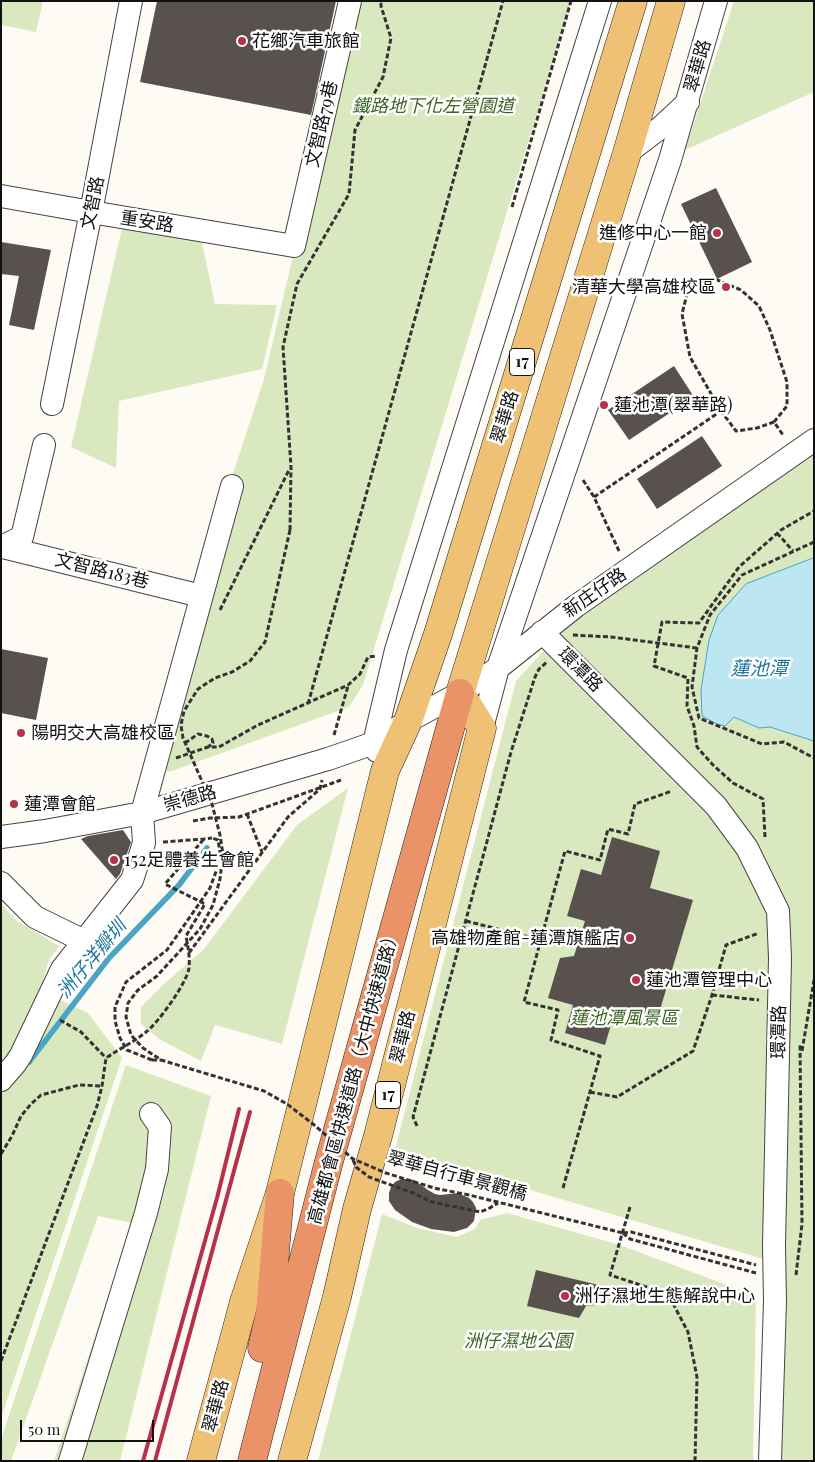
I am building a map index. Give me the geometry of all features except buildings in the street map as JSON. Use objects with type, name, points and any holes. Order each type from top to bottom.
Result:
[{"type":"highway","name":"高雄都會區快速道路（大中快速道路）","points":[[252,1461],[340,1162],[460,693]]},
{"type":"highway","name":"高雄都會區快速道路（大中快速道路）","points":[[233,1461],[254,1385],[270,1314],[280,1193]]},
{"type":"main road","name":"翠華路","points":[[201,1461],[244,1302],[280,1193],[385,771],[408,721],[445,612],[633,1]]},
{"type":"main road","name":"17","points":[[460,693],[627,153],[671,1]]},
{"type":"main road","points":[[460,693],[482,728]]},
{"type":"main road","name":"翠華路","points":[[292,1461],[337,1297],[482,728]]},
{"type":"street","name":"文智路","points":[[52,404],[131,1]]},
{"type":"street","name":"文智路79巷","points":[[294,246],[350,1]]},
{"type":"street","name":"翠華路","points":[[374,743],[398,643],[600,1]]},
{"type":"street","name":"翠華路","points":[[482,728],[498,668],[670,160],[716,1]]},
{"type":"street","points":[[646,88],[670,160]]},
{"type":"street","points":[[627,153],[660,128],[688,101]]},
{"type":"street","name":"重安路","points":[[1,196],[294,246]]},
{"type":"street","name":"新庄仔路","points":[[374,743],[408,721],[460,693],[498,668],[576,606],[814,440]]},
{"type":"street","points":[[2,547],[22,537],[44,445]]},
{"type":"street","points":[[1,1080],[16,1064],[21,1055],[62,969],[132,880],[144,843],[142,813],[232,486]]},
{"type":"street","name":"文智路183巷","points":[[2,547],[201,596]]},
{"type":"street","name":"環潭路","points":[[542,632],[716,806],[747,848],[778,911],[780,958],[775,1301],[770,1461]]},
{"type":"street","points":[[374,743],[385,771]]},
{"type":"street","name":"崇德路","points":[[1,837],[142,813],[328,759],[374,743]]},
{"type":"street","points":[[1,883],[34,917],[84,941]]},
{"type":"street","points":[[70,1461],[146,1213],[157,1169],[160,1127],[150,1114]]},
{"type":"path","name":"翠華自行車景觀橋","points":[[381,1],[391,38],[383,77],[355,130],[349,194],[297,284],[283,347],[290,467],[290,530],[265,642],[250,661],[232,672],[215,678],[198,689],[184,712],[181,725],[185,744],[212,804],[220,835],[223,854],[220,879],[213,905],[200,929],[157,976],[138,990],[128,1004],[126,1017],[131,1035],[144,1048],[161,1060],[264,1091],[287,1104],[313,1124],[340,1162],[386,1173],[424,1185],[623,1233]]},
{"type":"path","points":[[308,704],[503,1]]},
{"type":"path","points":[[715,279],[742,290],[759,306],[770,330],[787,382],[787,406],[774,422],[757,428],[736,431],[721,411],[690,357],[682,314],[687,294],[698,282],[715,279]]},
{"type":"path","points":[[594,497],[721,411]]},
{"type":"path","points":[[774,422],[783,435]]},
{"type":"path","points":[[581,477],[594,497],[619,551]]},
{"type":"path","points":[[688,678],[654,666],[662,622],[699,623],[739,566],[777,533],[814,510]]},
{"type":"path","points":[[777,533],[793,551]]},
{"type":"path","points":[[814,542],[742,575],[710,615],[697,648],[692,687],[699,718],[762,744],[784,742],[814,758]]},
{"type":"path","points":[[573,635],[611,637],[697,648]]},
{"type":"path","points":[[208,747],[218,747],[258,725],[348,685],[360,674],[368,657],[384,655]]},
{"type":"path","points":[[417,1126],[413,1117],[511,752],[535,677],[539,669],[552,659]]},
{"type":"path","points":[[171,760],[208,747],[213,743],[212,739],[207,736],[198,734],[185,744]]},
{"type":"path","points":[[192,821],[239,817],[341,780]]},
{"type":"path","points":[[189,953],[288,817],[320,789]]},
{"type":"path","points":[[563,1188],[600,1056],[550,1040],[558,1010],[524,1002],[565,851],[600,860],[608,829],[628,834],[635,804],[675,790]]},
{"type":"path","points":[[247,814],[262,853]]},
{"type":"path","points":[[144,843],[212,838],[218,840],[221,858],[210,888],[167,950],[126,982],[115,1007],[114,1021],[127,1050],[152,1060],[161,1060]]},
{"type":"path","points":[[1,1362],[96,1106],[102,1086],[106,1058],[147,1032],[182,985],[189,970],[186,936],[205,904],[166,884],[204,840]]},
{"type":"path","points":[[466,921],[541,940]]},
{"type":"path","points":[[590,1092],[617,1097],[693,1051],[726,945],[759,933]]},
{"type":"path","points":[[800,1059],[814,980]]},
{"type":"path","points":[[712,995],[760,1001]]},
{"type":"path","points":[[81,1032],[106,1058]]},
{"type":"path","points":[[1,1154],[21,1116],[41,1094],[79,1085],[102,1086]]},
{"type":"path","points":[[340,1162],[356,1167],[369,1177],[432,1202],[480,1212],[498,1203]]},
{"type":"path","points":[[630,1207],[610,1274],[668,1294],[688,1332],[697,1377],[695,1461]]},
{"type":"path","points":[[623,1233],[631,1232],[757,1265],[774,1283]]},
{"type":"path","points":[[623,1233],[630,1239],[757,1273],[774,1283]]},
{"type":"green space","points":[[1,1],[43,1],[36,32],[1,25]]},
{"type":"green space","name":"鐵路地下化左營園道","points":[[353,1],[571,1],[363,685],[349,707],[172,771],[143,774],[190,605],[264,379]]},
{"type":"green space","points":[[734,1],[814,1],[814,92],[685,150]]},
{"type":"green space","points":[[123,224],[201,238],[215,304],[277,305],[262,369],[119,401],[116,468],[71,447]]},
{"type":"green space","name":"蓮池潭風景區","points":[[814,449],[814,1461],[779,1461],[784,1265],[395,1150],[516,681],[575,617]]},
{"type":"green space","points":[[348,788],[282,1044],[215,1025],[201,1061],[159,1039],[141,1024],[141,1007],[204,949],[297,825]]},
{"type":"green space","points":[[1,904],[17,921],[59,946],[49,960],[27,1035],[1,1072]]},
{"type":"green space","points":[[60,1000],[88,1013],[122,1058],[1,1418],[1,1084]]},
{"type":"green space","points":[[126,1065],[211,1096],[120,1461],[54,1461],[132,1223],[98,1216],[11,1461],[1,1461],[1,1439]]},
{"type":"green space","name":"洲仔濕地公園","points":[[507,1213],[620,1245],[756,1296],[753,1461],[318,1461],[382,1214],[417,1228],[457,1237],[475,1229],[480,1220]]},
{"type":"water","name":"蓮池潭","points":[[814,558],[814,741],[770,727],[759,728],[734,717],[725,726],[702,716],[701,690],[709,640],[718,615],[746,584]]},
{"type":"waterway","name":"洲仔洋瓣圳","points":[[29,1062],[109,958],[179,885],[207,848]]},
{"type":"railway","points":[[143,1461],[217,1198],[239,1109]]},
{"type":"railway","points":[[155,1461],[250,1112]]},
{"type":"place","name":"花鄉汽車旅館","points":[[242,41]]},
{"type":"place","name":"進修中心一館","points":[[717,233]]},
{"type":"place","name":"清華大學高雄校區","points":[[726,287]]},
{"type":"place","name":"蓮池潭(翠華路)","points":[[604,405]]},
{"type":"place","name":"陽明交大高雄校區","points":[[21,733]]},
{"type":"place","name":"蓮潭會館","points":[[14,804]]},
{"type":"place","name":"152足體養生會館","points":[[114,860]]},
{"type":"place","name":"高雄物產館-蓮潭旗艦店","points":[[630,938]]},
{"type":"place","name":"蓮池潭管理中心","points":[[636,980]]},
{"type":"place","name":"洲仔濕地生態解說中心","points":[[565,1296]]}]
